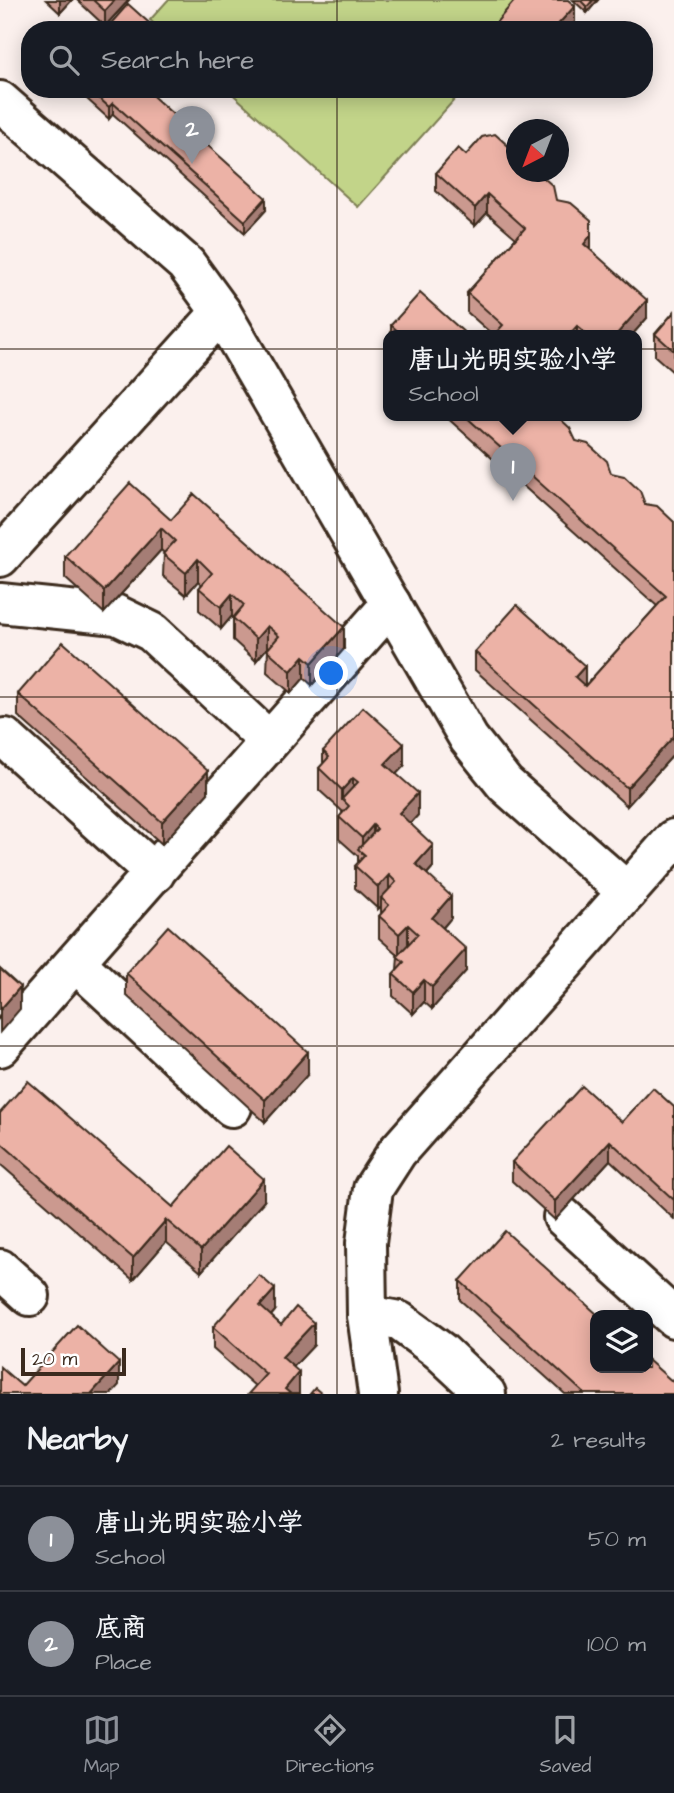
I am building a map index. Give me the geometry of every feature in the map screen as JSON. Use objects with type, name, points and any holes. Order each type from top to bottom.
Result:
[{"type":"street","points":[[3,109],[186,264],[221,312],[469,739],[505,784],[627,892]]},
{"type":"street","points":[[0,557],[221,312]]},
{"type":"street","points":[[0,603],[117,615],[152,632],[269,741]]},
{"type":"street","points":[[0,1047],[391,604]]},
{"type":"street","points":[[5,738],[155,873]]},
{"type":"street","points":[[378,1394],[367,1315],[366,1242],[373,1189],[397,1152],[674,839]]},
{"type":"street","points":[[76,963],[232,1107]]},
{"type":"street","points":[[563,1217],[674,1318]]},
{"type":"street","points":[[0,1269],[30,1296]]},
{"type":"street","points":[[367,1315],[399,1321],[440,1351],[486,1394]]},
{"type":"green space","points":[[168,0],[544,0],[525,21],[150,20]]},
{"type":"green space","points":[[237,98],[456,98],[358,207]]},
{"type":"building","points":[[93,0],[115,0],[105,11]]},
{"type":"building","points":[[515,0],[568,0],[575,6],[561,21],[497,21]]},
{"type":"building","points":[[580,0],[593,0],[587,7]]},
{"type":"building","points":[[128,4],[147,21],[113,21]]},
{"type":"building","points":[[99,98],[155,98],[266,198],[245,221],[113,103],[109,107]]},
{"type":"building","points":[[495,134],[506,144],[506,182],[548,182],[553,186],[556,200],[571,203],[591,220],[591,235],[584,244],[647,300],[620,330],[581,330],[577,326],[573,330],[498,330],[503,325],[467,293],[525,228],[487,194],[475,208],[436,173],[458,148],[466,155],[482,137]]},
{"type":"building","points":[[420,293],[461,330],[396,330],[391,325]]},
{"type":"building","points":[[674,312],[674,351],[655,334]]},
{"type":"building","points":[[471,421],[562,421],[570,428],[576,441],[588,444],[607,461],[611,473],[624,476],[640,491],[645,504],[657,506],[674,522],[674,736],[627,788],[475,652],[517,605],[585,666],[575,677],[585,686],[666,596]]},
{"type":"building","points":[[130,483],[171,520],[194,494],[344,627],[312,663],[304,656],[291,671],[267,650],[279,636],[267,626],[256,639],[233,618],[244,605],[232,594],[221,607],[199,588],[212,573],[198,559],[186,573],[163,554],[175,541],[161,528],[104,591],[65,556]]},
{"type":"building","points":[[63,642],[208,771],[162,822],[18,694]]},
{"type":"building","points":[[363,707],[404,744],[385,764],[418,793],[399,813],[433,845],[416,864],[451,896],[432,918],[466,949],[432,987],[424,980],[413,992],[393,974],[404,962],[397,956],[418,934],[408,925],[399,934],[379,916],[389,905],[381,898],[396,882],[389,875],[378,887],[355,866],[365,855],[358,849],[377,829],[373,825],[362,838],[339,817],[349,806],[342,799],[358,782],[353,778],[342,790],[319,768],[329,757],[323,751]]},
{"type":"building","points":[[168,926],[308,1052],[265,1100],[126,973]]},
{"type":"building","points":[[0,969],[20,987],[0,1010]]},
{"type":"building","points":[[28,1081],[173,1207],[226,1146],[264,1179],[201,1250],[166,1220],[133,1258],[0,1142],[0,1113]]},
{"type":"building","points":[[582,1086],[622,1122],[653,1088],[674,1107],[674,1200],[610,1141],[555,1201],[512,1162]]},
{"type":"building","points":[[505,1231],[592,1310],[590,1310],[590,1373],[653,1373],[653,1364],[674,1383],[674,1394],[585,1394],[460,1281]]},
{"type":"building","points":[[259,1275],[275,1289],[260,1306],[281,1325],[296,1307],[314,1323],[282,1357],[299,1372],[285,1389],[291,1394],[248,1394],[266,1374],[213,1327]]},
{"type":"building","points":[[77,1325],[119,1363],[91,1394],[0,1394],[0,1367],[22,1386]]},
{"type":"building","points":[[315,1388],[322,1394],[310,1394]]},
{"type":"place","name":"底商","points":[[192,164]]},
{"type":"place","name":"唐山光明实验小学","points":[[513,501]]}]
